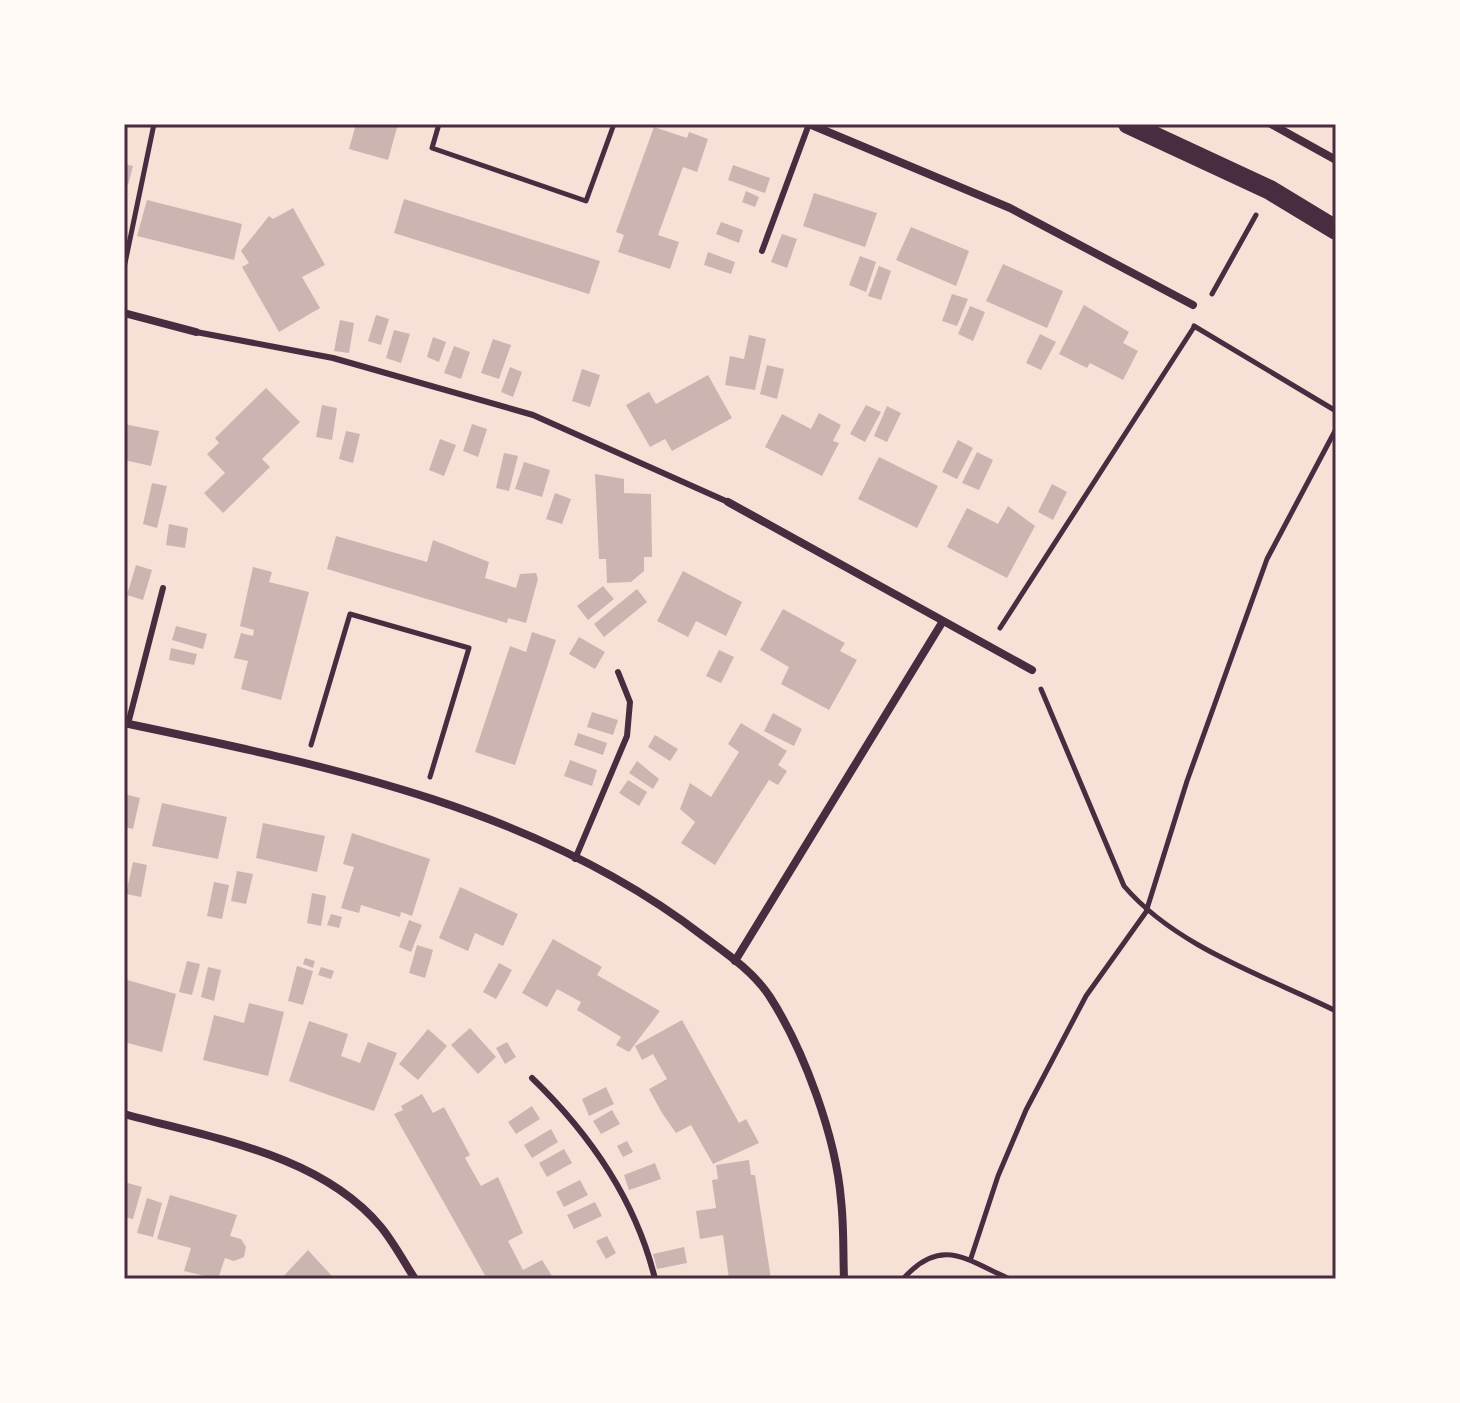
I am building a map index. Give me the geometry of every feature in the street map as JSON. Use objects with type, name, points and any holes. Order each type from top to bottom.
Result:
[{"type":"main road","points":[[1128,124],[1270,190],[1336,230]]},
{"type":"street","points":[[809,124],[1010,208],[1193,305]]},
{"type":"street","points":[[1271,124],[1336,160]]},
{"type":"street","points":[[124,313],[196,332]]},
{"type":"street","points":[[728,502],[1032,670]]},
{"type":"street","points":[[735,961],[943,621]]},
{"type":"street","points":[[126,723],[359,775],[424,796],[575,859],[667,908],[735,961],[769,995],[796,1046],[829,1137],[841,1199],[844,1279]]},
{"type":"street","points":[[124,1114],[268,1155],[336,1187],[380,1227],[415,1279]]},
{"type":"lane","points":[[762,251],[809,124]]},
{"type":"lane","points":[[196,332],[333,358],[533,415],[728,502]]},
{"type":"lane","points":[[126,723],[163,588]]},
{"type":"lane","points":[[575,859],[631,718],[630,702],[618,672]]},
{"type":"lane","points":[[532,1078],[565,1110],[617,1182],[655,1279]]},
{"type":"path","points":[[124,268],[154,124]]},
{"type":"path","points":[[439,124],[432,148],[586,201],[614,124]]},
{"type":"path","points":[[1209,300],[1270,190]]},
{"type":"path","points":[[989,645],[1201,314]]},
{"type":"path","points":[[1194,328],[1336,411]]},
{"type":"path","points":[[971,1258],[998,1176],[1026,1110],[1086,996],[1146,912],[1187,781],[1267,559],[1336,429]]},
{"type":"path","points":[[317,725],[350,614],[469,648],[435,760]]},
{"type":"path","points":[[1032,670],[1124,886],[1146,912],[1186,937],[1336,1011]]},
{"type":"path","points":[[903,1279],[919,1262],[937,1256],[971,1258],[1010,1279]]},
{"type":"building","points":[[356,124],[398,124],[388,160],[349,149]]},
{"type":"building","points":[[654,127],[687,138],[689,132],[708,139],[697,172],[683,167],[658,235],[679,242],[670,269],[618,252],[624,235],[616,232]]},
{"type":"building","points":[[124,164],[133,166],[128,185],[124,184]]},
{"type":"building","points":[[733,165],[770,178],[765,193],[728,180]]},
{"type":"building","points":[[746,191],[759,197],[755,207],[742,202]]},
{"type":"building","points":[[814,193],[877,213],[865,247],[803,226]]},
{"type":"building","points":[[404,199],[600,261],[589,294],[394,233]]},
{"type":"building","points":[[147,200],[242,224],[234,260],[137,236]]},
{"type":"building","points":[[293,208],[325,265],[302,277],[320,308],[279,332],[242,267],[249,263],[241,251],[269,216],[273,219]]},
{"type":"building","points":[[721,222],[743,230],[739,243],[716,234]]},
{"type":"building","points":[[911,227],[969,251],[956,286],[896,260]]},
{"type":"building","points":[[782,234],[797,239],[787,268],[771,262]]},
{"type":"building","points":[[708,252],[735,262],[731,274],[704,265]]},
{"type":"building","points":[[860,256],[876,262],[866,292],[849,285]]},
{"type":"building","points":[[1003,264],[1063,291],[1047,328],[986,301]]},
{"type":"building","points":[[879,266],[891,271],[881,300],[868,296]]},
{"type":"building","points":[[952,294],[968,299],[957,326],[942,321]]},
{"type":"building","points":[[1084,305],[1129,332],[1123,343],[1138,351],[1123,380],[1090,363],[1087,368],[1059,354]]},
{"type":"building","points":[[970,306],[985,312],[973,341],[958,334]]},
{"type":"building","points":[[376,315],[389,319],[381,345],[368,341]]},
{"type":"building","points":[[340,320],[354,323],[349,353],[334,351]]},
{"type":"building","points":[[394,330],[410,334],[401,363],[386,358]]},
{"type":"building","points":[[1040,334],[1056,342],[1041,370],[1026,363]]},
{"type":"building","points":[[749,335],[766,339],[755,390],[725,385],[730,356],[744,359]]},
{"type":"building","points":[[433,337],[446,342],[439,362],[427,357]]},
{"type":"building","points":[[493,339],[511,345],[499,379],[481,373]]},
{"type":"building","points":[[454,346],[470,352],[461,379],[444,373]]},
{"type":"building","points":[[767,365],[784,369],[777,399],[760,394]]},
{"type":"building","points":[[510,367],[522,372],[513,397],[501,392]]},
{"type":"building","points":[[582,369],[600,375],[590,407],[572,401]]},
{"type":"building","points":[[708,375],[732,418],[672,451],[665,439],[650,447],[626,405],[649,392],[656,404]]},
{"type":"building","points":[[266,388],[300,422],[262,459],[270,467],[223,513],[204,493],[225,473],[207,454],[219,443],[215,438]]},
{"type":"building","points":[[322,405],[337,408],[332,440],[316,437]]},
{"type":"building","points":[[866,405],[881,412],[865,442],[850,434]]},
{"type":"building","points":[[887,406],[901,413],[887,442],[874,436]]},
{"type":"building","points":[[819,413],[841,425],[833,441],[839,443],[822,476],[765,447],[782,414],[811,429]]},
{"type":"building","points":[[124,424],[159,431],[151,466],[124,460]]},
{"type":"building","points":[[472,424],[487,429],[478,457],[463,451]]},
{"type":"building","points":[[346,431],[360,434],[353,463],[339,459]]},
{"type":"building","points":[[440,439],[456,445],[444,476],[429,470]]},
{"type":"building","points":[[958,440],[973,448],[957,479],[942,472]]},
{"type":"building","points":[[977,452],[993,460],[979,490],[962,483]]},
{"type":"building","points":[[504,453],[518,456],[509,491],[496,488]]},
{"type":"building","points":[[879,457],[938,486],[917,528],[858,499]]},
{"type":"building","points":[[524,462],[550,470],[542,497],[515,489]]},
{"type":"building","points":[[595,474],[624,479],[624,493],[651,494],[652,557],[644,557],[644,571],[631,582],[607,583],[606,559],[599,559]]},
{"type":"building","points":[[152,483],[167,486],[157,528],[143,524]]},
{"type":"building","points":[[1052,484],[1067,492],[1053,520],[1038,512]]},
{"type":"building","points":[[555,493],[571,499],[562,524],[546,519]]},
{"type":"building","points":[[1008,506],[1035,526],[1007,578],[947,547],[967,508],[998,524]]},
{"type":"building","points":[[169,524],[188,528],[185,548],[166,545]]},
{"type":"building","points":[[336,536],[427,562],[433,540],[489,562],[485,578],[516,588],[520,574],[536,573],[538,579],[526,623],[508,618],[507,623],[327,569]]},
{"type":"building","points":[[136,565],[152,570],[143,600],[127,595]]},
{"type":"building","points":[[253,567],[272,572],[269,582],[309,592],[281,700],[241,689],[248,661],[234,658],[241,633],[253,636],[254,630],[240,626]]},
{"type":"building","points":[[683,571],[742,602],[726,636],[696,621],[688,637],[657,621]]},
{"type":"building","points":[[603,586],[614,599],[588,620],[577,606]]},
{"type":"building","points":[[637,589],[647,602],[604,637],[594,624]]},
{"type":"building","points":[[783,609],[845,643],[840,651],[857,660],[829,710],[781,684],[789,667],[760,650]]},
{"type":"building","points":[[176,626],[207,634],[203,649],[172,640]]},
{"type":"building","points":[[532,632],[556,640],[515,765],[475,752],[510,646],[526,652]]},
{"type":"building","points":[[579,637],[605,652],[595,669],[569,654]]},
{"type":"building","points":[[171,648],[197,654],[194,665],[169,660]]},
{"type":"building","points":[[719,650],[734,657],[721,683],[706,676]]},
{"type":"building","points":[[592,712],[618,720],[613,735],[587,727]]},
{"type":"building","points":[[773,713],[802,729],[794,746],[764,731]]},
{"type":"building","points":[[741,723],[787,751],[778,765],[787,771],[778,785],[769,780],[715,865],[681,843],[695,822],[680,809],[690,783],[711,797],[739,752],[728,744]]},
{"type":"building","points":[[578,733],[607,743],[603,755],[574,745]]},
{"type":"building","points":[[655,735],[678,749],[670,761],[648,747]]},
{"type":"building","points":[[570,760],[597,770],[592,786],[564,776]]},
{"type":"building","points":[[637,761],[659,779],[653,789],[629,773]]},
{"type":"building","points":[[628,780],[647,792],[639,806],[619,793]]},
{"type":"building","points":[[124,794],[140,798],[133,829],[124,827]]},
{"type":"building","points":[[162,803],[227,817],[218,859],[152,846]]},
{"type":"building","points":[[263,823],[325,836],[317,872],[256,858]]},
{"type":"building","points":[[352,833],[430,859],[412,916],[401,912],[400,917],[361,905],[359,913],[341,908],[354,867],[343,864]]},
{"type":"building","points":[[133,862],[147,865],[141,897],[126,894]]},
{"type":"building","points":[[237,871],[253,874],[246,904],[231,901]]},
{"type":"building","points":[[214,882],[229,885],[222,919],[207,916]]},
{"type":"building","points":[[460,887],[518,914],[503,946],[475,933],[468,951],[439,938]]},
{"type":"building","points":[[312,893],[326,896],[321,926],[307,923]]},
{"type":"building","points":[[331,914],[342,917],[339,928],[327,925]]},
{"type":"building","points":[[409,920],[422,925],[411,952],[399,947]]},
{"type":"building","points":[[553,939],[602,967],[597,975],[660,1011],[629,1052],[616,1045],[621,1037],[577,1010],[581,1002],[557,989],[547,1007],[522,993]]},
{"type":"building","points":[[417,945],[433,950],[425,978],[409,973]]},
{"type":"building","points":[[305,958],[315,961],[313,968],[303,964]]},
{"type":"building","points":[[187,961],[200,964],[192,995],[179,992]]},
{"type":"building","points":[[499,963],[512,970],[496,999],[483,992]]},
{"type":"building","points":[[297,966],[313,971],[303,1005],[288,1001]]},
{"type":"building","points":[[208,967],[221,970],[214,1001],[201,997]]},
{"type":"building","points":[[321,967],[334,971],[331,979],[318,975]]},
{"type":"building","points":[[124,979],[176,994],[162,1052],[124,1042]]},
{"type":"building","points":[[249,1003],[284,1012],[268,1076],[203,1060],[214,1015],[244,1023]]},
{"type":"building","points":[[682,1020],[739,1123],[746,1119],[759,1143],[713,1164],[691,1125],[676,1133],[662,1113],[649,1089],[667,1079],[653,1054],[642,1060],[635,1046]]},
{"type":"building","points":[[309,1021],[348,1034],[341,1056],[360,1063],[368,1042],[397,1053],[374,1111],[289,1081]]},
{"type":"building","points":[[470,1028],[496,1057],[478,1074],[451,1045]]},
{"type":"building","points":[[428,1029],[447,1046],[418,1080],[399,1064]]},
{"type":"building","points":[[507,1042],[516,1057],[505,1064],[496,1048]]},
{"type":"building","points":[[606,1087],[614,1104],[589,1116],[582,1099]]},
{"type":"building","points":[[422,1094],[433,1113],[444,1107],[470,1155],[465,1158],[481,1186],[498,1177],[523,1233],[508,1241],[523,1270],[542,1260],[554,1279],[487,1279],[394,1114],[403,1110],[401,1106]]},
{"type":"building","points":[[532,1106],[540,1119],[516,1134],[508,1122]]},
{"type":"building","points":[[612,1110],[620,1124],[601,1134],[593,1121]]},
{"type":"building","points":[[551,1129],[558,1142],[532,1158],[524,1145]]},
{"type":"building","points":[[627,1141],[633,1152],[623,1157],[617,1146]]},
{"type":"building","points":[[564,1149],[572,1163],[547,1177],[539,1163]]},
{"type":"building","points":[[749,1160],[751,1175],[755,1175],[771,1279],[729,1279],[723,1235],[700,1239],[696,1211],[716,1208],[712,1180],[718,1179],[716,1165]]},
{"type":"building","points":[[655,1163],[661,1179],[629,1190],[624,1175]]},
{"type":"building","points":[[580,1180],[588,1195],[564,1207],[556,1192]]},
{"type":"building","points":[[124,1182],[142,1187],[133,1219],[124,1217]]},
{"type":"building","points":[[170,1195],[237,1215],[230,1236],[241,1239],[246,1247],[244,1257],[234,1261],[225,1258],[218,1279],[184,1271],[191,1248],[157,1239]]},
{"type":"building","points":[[147,1198],[162,1203],[153,1237],[137,1233]]},
{"type":"building","points":[[595,1202],[602,1216],[574,1229],[567,1215]]},
{"type":"building","points":[[607,1236],[616,1253],[606,1259],[596,1241]]},
{"type":"building","points":[[684,1247],[687,1263],[657,1269],[653,1254]]},
{"type":"building","points":[[308,1250],[330,1274],[336,1279],[281,1279]]}]
